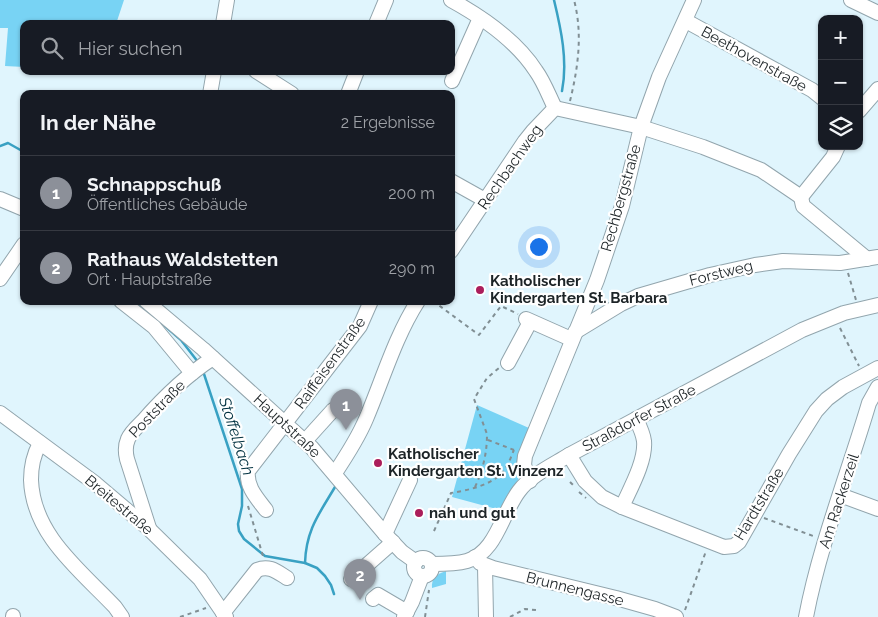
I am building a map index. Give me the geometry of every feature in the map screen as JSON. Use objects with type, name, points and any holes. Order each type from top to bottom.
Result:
[{"type":"street","points":[[224,20],[227,0]]},
{"type":"street","points":[[378,20],[386,0]]},
{"type":"street","name":"Rechbergstraße","points":[[519,453],[597,280],[622,206],[641,127],[659,77],[694,0]]},
{"type":"street","points":[[851,0],[878,13]]},
{"type":"street","points":[[459,2],[513,43],[536,70],[562,109],[641,127],[703,147],[761,170],[801,197],[803,206],[872,258]]},
{"type":"street","points":[[455,74],[480,18]]},
{"type":"street","name":"Beethovenstraße","points":[[686,20],[818,95]]},
{"type":"street","points":[[211,90],[213,75]]},
{"type":"street","points":[[262,75],[286,90]]},
{"type":"street","points":[[350,90],[355,75]]},
{"type":"street","points":[[452,81],[455,75]]},
{"type":"street","points":[[863,106],[878,89]]},
{"type":"street","name":"Rechbachweg","points":[[455,245],[533,131],[562,109]]},
{"type":"street","points":[[801,197],[833,157],[836,150]]},
{"type":"street","points":[[455,183],[486,200]]},
{"type":"street","points":[[0,199],[20,207]]},
{"type":"street","points":[[0,279],[20,250]]},
{"type":"street","name":"Forstweg","points":[[573,336],[621,304],[638,296],[710,275],[783,261],[840,263],[872,258]]},
{"type":"street","name":"Raiffeisenstraße","points":[[250,489],[247,477],[248,471],[360,326],[369,305]]},
{"type":"street","points":[[335,473],[363,425],[398,337],[416,305]]},
{"type":"street","name":"Straßdorfer Straße","points":[[480,562],[513,499],[521,489],[569,455],[794,334],[834,317],[878,305]]},
{"type":"street","points":[[144,308],[154,326],[192,373]]},
{"type":"street","name":"Hauptstraße","points":[[144,308],[305,441],[335,473],[389,538],[416,562],[416,571],[422,576]]},
{"type":"street","points":[[508,363],[528,320],[573,336]]},
{"type":"street","name":"Poststraße","points":[[149,529],[127,459],[125,448],[127,441],[130,435],[154,409],[192,373],[209,361]]},
{"type":"street","name":"Hardtstraße","points":[[569,455],[584,481],[602,497],[622,507],[724,547],[734,546],[739,542],[816,411],[827,399],[878,368]]},
{"type":"street","name":"Am Rackerzeil","points":[[806,617],[840,495],[870,403],[878,388]]},
{"type":"street","points":[[305,441],[333,410]]},
{"type":"street","name":"Breitestraße","points":[[0,413],[96,484],[149,529],[200,579],[222,611]]},
{"type":"street","points":[[622,507],[644,450],[644,440],[636,419]]},
{"type":"street","points":[[40,443],[34,454],[31,468],[32,492],[41,521],[56,547],[122,617]]},
{"type":"street","points":[[519,453],[530,481]]},
{"type":"street","points":[[351,579],[389,538],[410,480]]},
{"type":"street","points":[[250,489],[266,510]]},
{"type":"street","points":[[840,495],[878,509]]},
{"type":"street","points":[[416,562],[426,559],[432,564],[480,562],[486,617]]},
{"type":"street","name":"Brunnengasse","points":[[480,562],[616,598],[670,616]]},
{"type":"street","points":[[373,599],[378,595],[405,614],[422,576],[431,572],[432,564]]},
{"type":"street","points":[[222,611],[256,570],[274,568],[287,578]]},
{"type":"path","points":[[562,109],[576,74],[578,57],[579,38],[574,0]]},
{"type":"path","points":[[847,271],[856,300]]},
{"type":"path","points":[[438,305],[478,335],[501,306],[528,320]]},
{"type":"path","points":[[834,317],[864,375]]},
{"type":"path","points":[[475,487],[485,460],[487,434],[474,399],[492,372],[508,363]]},
{"type":"path","points":[[434,531],[451,493],[490,482],[499,476],[519,453],[487,440]]},
{"type":"path","points":[[250,489],[249,508],[264,561]]},
{"type":"path","points":[[755,515],[826,541]]},
{"type":"path","points":[[683,617],[709,541]]},
{"type":"path","points":[[510,617],[525,609],[536,610]]},
{"type":"path","points":[[180,617],[222,611]]},
{"type":"shaded area","points":[[0,0],[124,0],[117,20],[20,20],[20,67],[5,66],[8,28],[0,28]]},
{"type":"shaded area","points":[[477,405],[529,428],[518,480],[500,510],[452,497]]},
{"type":"shaded area","points":[[446,571],[446,584],[432,588],[435,577]]},
{"type":"waterway","points":[[554,0],[564,57],[562,91]]},
{"type":"waterway","name":"Stoffelbach","points":[[0,146],[8,143],[20,150]]},
{"type":"waterway","name":"Stoffelbach","points":[[165,326],[181,340],[198,362]]},
{"type":"waterway","name":"Stoffelbach","points":[[203,371],[242,489],[239,531],[244,539],[265,556],[305,563],[317,568],[331,585],[334,594]]},
{"type":"waterway","points":[[305,563],[308,541],[314,523],[335,487]]},
{"type":"place","name":"Katholischer Kindergarten St. Barbara","points":[[480,290]]},
{"type":"place","name":"Schnappschuß","points":[[346,430]]},
{"type":"place","name":"Katholischer Kindergarten St. Vinzenz","points":[[378,463]]},
{"type":"place","name":"nah und gut","points":[[419,513]]},
{"type":"place","name":"Rathaus Waldstetten","points":[[360,600]]}]
